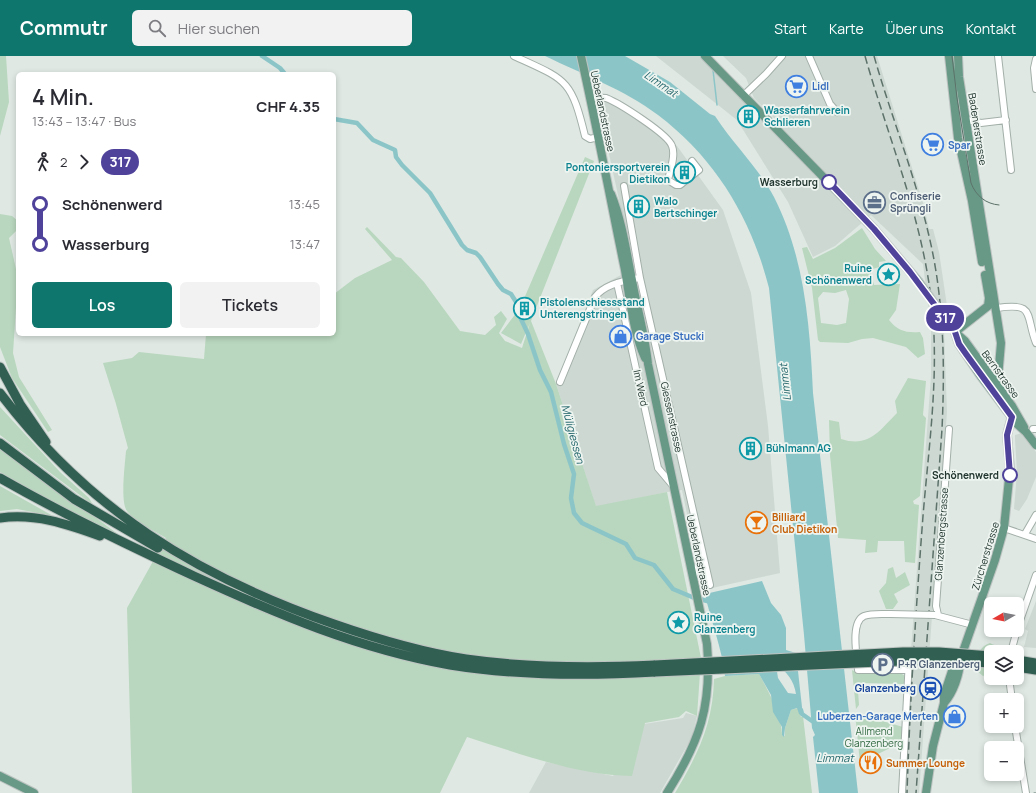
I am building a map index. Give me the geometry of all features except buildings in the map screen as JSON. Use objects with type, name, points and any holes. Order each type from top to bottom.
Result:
[{"type":"highway","points":[[0,367],[31,421],[83,483]]},
{"type":"highway","points":[[0,393],[41,444],[74,477],[129,521],[190,561],[263,596],[357,633],[432,652],[496,662],[574,667],[655,669],[901,660],[940,660],[984,663]]},
{"type":"highway","points":[[0,443],[83,505],[183,562],[287,610],[348,632],[357,633]]},
{"type":"highway","points":[[0,478],[106,534],[221,589],[280,615],[377,648],[428,660],[504,672],[585,675],[895,652],[939,652],[984,655]]},
{"type":"highway","points":[[0,518],[25,516],[59,522],[100,536],[213,588],[221,589]]},
{"type":"highway","points":[[1024,664],[1036,663]]},
{"type":"highway","points":[[1024,666],[1036,670]]},
{"type":"main road","name":"Ueberlandstrasse","points":[[581,56],[611,194],[613,219],[646,345],[648,364],[694,576],[708,665],[706,704],[694,745],[667,793]]},
{"type":"main road","name":"Badenerstrasse","points":[[949,56],[958,138],[976,203]]},
{"type":"main road","name":"Badenerstrasse","points":[[958,56],[976,203]]},
{"type":"main road","name":"Bernstrasse","points":[[707,57],[743,96],[874,229],[918,281],[953,329],[965,340],[1029,430],[1036,445]]},
{"type":"main road","points":[[976,203],[997,308],[1001,343],[998,383],[1003,394]]},
{"type":"main road","points":[[976,203],[989,296],[985,308]]},
{"type":"main road","points":[[953,329],[985,308],[997,308]]},
{"type":"main road","points":[[985,308],[988,312],[998,318]]},
{"type":"main road","name":"Bernstrasse","points":[[953,329],[959,344],[980,375],[1012,417],[1029,430]]},
{"type":"main road","points":[[980,375],[989,375],[998,368]]},
{"type":"main road","name":"Zürcherstrasse","points":[[926,793],[933,746],[944,703],[949,696],[960,667],[960,660],[996,559],[1004,528],[1010,475],[1007,435],[1012,417],[1012,406]]},
{"type":"main road","points":[[1007,435],[1029,430]]},
{"type":"main road","points":[[0,776],[34,793]]},
{"type":"street","points":[[514,56],[551,73],[563,81],[574,96],[585,136],[590,139],[598,137]]},
{"type":"street","points":[[743,96],[782,56]]},
{"type":"street","points":[[809,56],[830,104],[837,112]]},
{"type":"street","points":[[998,56],[1011,170]]},
{"type":"street","points":[[1036,59],[1034,68],[1036,89]]},
{"type":"street","points":[[590,99],[602,98],[615,103],[628,110],[669,140],[674,154],[668,180],[680,185],[699,170],[692,161]]},
{"type":"street","points":[[966,120],[981,123],[1006,120]]},
{"type":"street","name":"Giessenstrasse","points":[[624,186],[640,278],[702,556],[710,585]]},
{"type":"street","points":[[560,382],[595,297],[600,290],[617,283],[640,278]]},
{"type":"street","name":"Im Werd","points":[[617,283],[658,468],[674,487]]},
{"type":"street","points":[[997,308],[1014,306],[1024,309],[1029,315],[1036,343]]},
{"type":"street","name":"Glanzenbergstrasse","points":[[937,615],[936,606],[949,429]]},
{"type":"street","points":[[1025,534],[1036,514]]},
{"type":"street","points":[[1004,528],[1036,539]]},
{"type":"street","points":[[694,576],[702,556]]},
{"type":"street","points":[[1024,609],[1036,575]]},
{"type":"street","points":[[908,670],[858,670],[855,629],[859,621],[866,616],[890,614],[937,615],[973,625]]},
{"type":"street","points":[[902,793],[910,650]]},
{"type":"street","points":[[1016,733],[1026,793]]},
{"type":"shaded area","points":[[656,56],[700,56],[773,131],[780,124],[754,98],[746,78],[723,56],[877,56],[924,206],[929,229],[933,229],[939,252],[947,306],[944,330],[947,412],[919,793],[904,793],[909,678],[931,376],[931,327],[923,264],[871,215],[835,246],[813,257],[788,202],[737,120]]},
{"type":"shaded area","points":[[597,99],[614,102],[677,146],[723,210],[751,293],[768,426],[780,573],[703,590],[682,490],[596,507],[556,384],[593,290],[634,268]]},
{"type":"shaded area","points":[[1022,433],[1036,452],[1036,477],[1027,499],[1019,511],[1014,509],[1017,472],[1015,435]]},
{"type":"shaded area","points":[[1036,601],[1036,648],[1024,647],[1028,631],[1025,629]]},
{"type":"shaded area","points":[[686,713],[697,716],[692,737],[660,793],[529,793],[546,762],[613,776],[644,724],[683,718]]},
{"type":"green space","points":[[0,56],[6,56],[9,102],[0,136]]},
{"type":"green space","points":[[585,157],[594,161],[531,321],[556,384],[596,506],[667,492],[701,658],[697,716],[686,711],[679,717],[645,723],[632,776],[611,775],[569,768],[528,757],[467,737],[440,793],[132,793],[127,608],[166,538],[135,519],[127,511],[125,506],[124,482],[126,451],[128,448],[103,363],[132,358],[139,352],[204,359],[206,336],[336,336],[336,292],[355,278],[392,260],[365,229],[367,227],[396,257],[401,258],[424,282],[460,331],[485,335],[496,325],[494,317],[501,311],[507,319],[499,333],[505,341],[522,348],[530,323],[521,344],[501,333],[520,308]]},
{"type":"green space","points":[[0,214],[12,216],[16,219],[16,231],[9,238],[16,269],[16,308],[13,353],[19,377],[52,430],[48,432],[12,378],[0,347]]},
{"type":"green space","points":[[862,228],[875,249],[886,261],[879,262],[879,267],[870,270],[874,285],[900,284],[896,310],[889,320],[899,329],[911,332],[920,332],[923,338],[925,354],[918,358],[906,347],[873,338],[848,343],[820,342],[818,340],[812,288],[802,248],[807,247],[813,259],[835,248]],"holes":[[[846,290],[849,299],[846,323],[837,325],[821,323],[818,298],[823,292],[835,293]]]},
{"type":"green space","points":[[908,378],[926,381],[923,415],[926,418],[920,496],[913,501],[914,504],[919,505],[915,563],[905,562],[904,541],[878,541],[877,552],[865,553],[866,540],[838,538],[830,455],[829,420],[839,422],[841,439],[859,441],[873,436],[879,432],[897,413],[895,401]]},
{"type":"green space","points":[[0,407],[60,472],[89,498],[93,505],[0,435]]},
{"type":"green space","points":[[0,446],[123,538],[56,504],[0,472]]},
{"type":"green space","points":[[0,486],[53,516],[17,509],[0,511]]},
{"type":"green space","points":[[893,567],[896,578],[905,572],[910,585],[894,594],[898,602],[893,609],[886,609],[879,591],[886,583],[888,569]]},
{"type":"green space","points":[[984,646],[983,676],[977,671],[976,667],[978,654]]},
{"type":"green space","points":[[852,670],[856,672],[902,674],[905,676],[905,682],[903,684],[865,683],[858,691],[859,705],[856,709]]},
{"type":"green space","points":[[759,674],[777,712],[780,720],[782,735],[785,736],[785,728],[791,710],[798,708],[801,717],[803,716],[812,793],[675,793],[691,765],[703,738],[711,710],[714,679],[725,676]]},
{"type":"green space","name":"Allmend Glanzenberg","points":[[855,713],[903,727],[902,742],[860,763]]},
{"type":"water","name":"Limmat","points":[[545,56],[625,56],[670,82],[710,114],[715,116],[768,186],[784,220],[793,244],[799,268],[808,318],[813,393],[858,793],[819,793],[813,737],[815,735],[812,728],[769,288],[752,238],[741,214],[714,171],[679,132],[658,115],[632,98]]},
{"type":"water","points":[[762,581],[771,603],[781,615],[786,628],[786,650],[796,653],[803,716],[799,714],[797,708],[791,710],[785,728],[784,737],[782,735],[782,727],[773,712],[771,695],[759,674],[725,676],[724,666],[705,594]],"holes":[[[776,665],[787,673],[792,681],[796,694],[788,693],[778,678]]]},
{"type":"waterway","name":"Müligiessen","points":[[262,56],[280,68],[283,72]]},
{"type":"waterway","points":[[713,70],[717,105]]},
{"type":"waterway","name":"Müligiessen","points":[[336,119],[357,123],[373,140],[395,150],[396,157],[402,165],[430,193],[462,245],[467,250],[476,253],[480,257],[498,284],[503,290],[511,294],[518,305],[521,319],[528,334],[540,370],[551,392],[564,444],[574,474],[571,498],[574,513],[582,523],[626,544],[635,558],[654,565],[673,589],[692,597],[711,602]]},
{"type":"waterway","name":"Müligiessen","points":[[801,710],[802,714],[812,721]]},
{"type":"tram line","points":[[952,56],[957,98],[971,183],[973,188],[982,198],[990,203],[999,205]]},
{"type":"railway","points":[[865,56],[903,176],[920,237],[931,298],[933,325],[933,407],[923,516],[907,793]]},
{"type":"railway","points":[[874,56],[910,168],[929,236],[938,284],[942,332],[942,429],[916,793]]},
{"type":"bus line","name":"317","points":[[829,182],[874,229],[918,281],[955,332],[959,344],[1003,407],[1012,417],[1007,431],[1010,475]]},
{"type":"place","name":"Lidl","points":[[797,86]]},
{"type":"place","name":"Wasserfahrverein Schlieren","points":[[748,116]]},
{"type":"place","name":"Spar","points":[[933,145]]},
{"type":"place","name":"Pontoniersportverein Dietikon","points":[[685,173]]},
{"type":"place","name":"Wasserburg","points":[[829,182]]},
{"type":"place","name":"Confiserie Sprüngli","points":[[875,202]]},
{"type":"place","name":"Walo Bertschinger","points":[[639,207]]},
{"type":"place","name":"Ruine Schönenwerd","points":[[888,274]]},
{"type":"place","name":"Pistolenschiessstand Unterengstringen","points":[[525,308]]},
{"type":"place","name":"Garage Stucki","points":[[621,336]]},
{"type":"place","name":"Bühlmann AG","points":[[751,448]]},
{"type":"place","name":"Schönenwerd","points":[[1010,475]]},
{"type":"place","name":"Billiard Club Dietikon","points":[[757,523]]},
{"type":"place","name":"Ruine Glanzenberg","points":[[679,623]]},
{"type":"place","name":"P+R Glanzenberg","points":[[883,664]]},
{"type":"place","name":"Glanzenberg","points":[[931,688]]},
{"type":"place","name":"Luberzen-Garage Merten","points":[[954,716]]},
{"type":"place","name":"Summer Lounge","points":[[871,763]]}]
